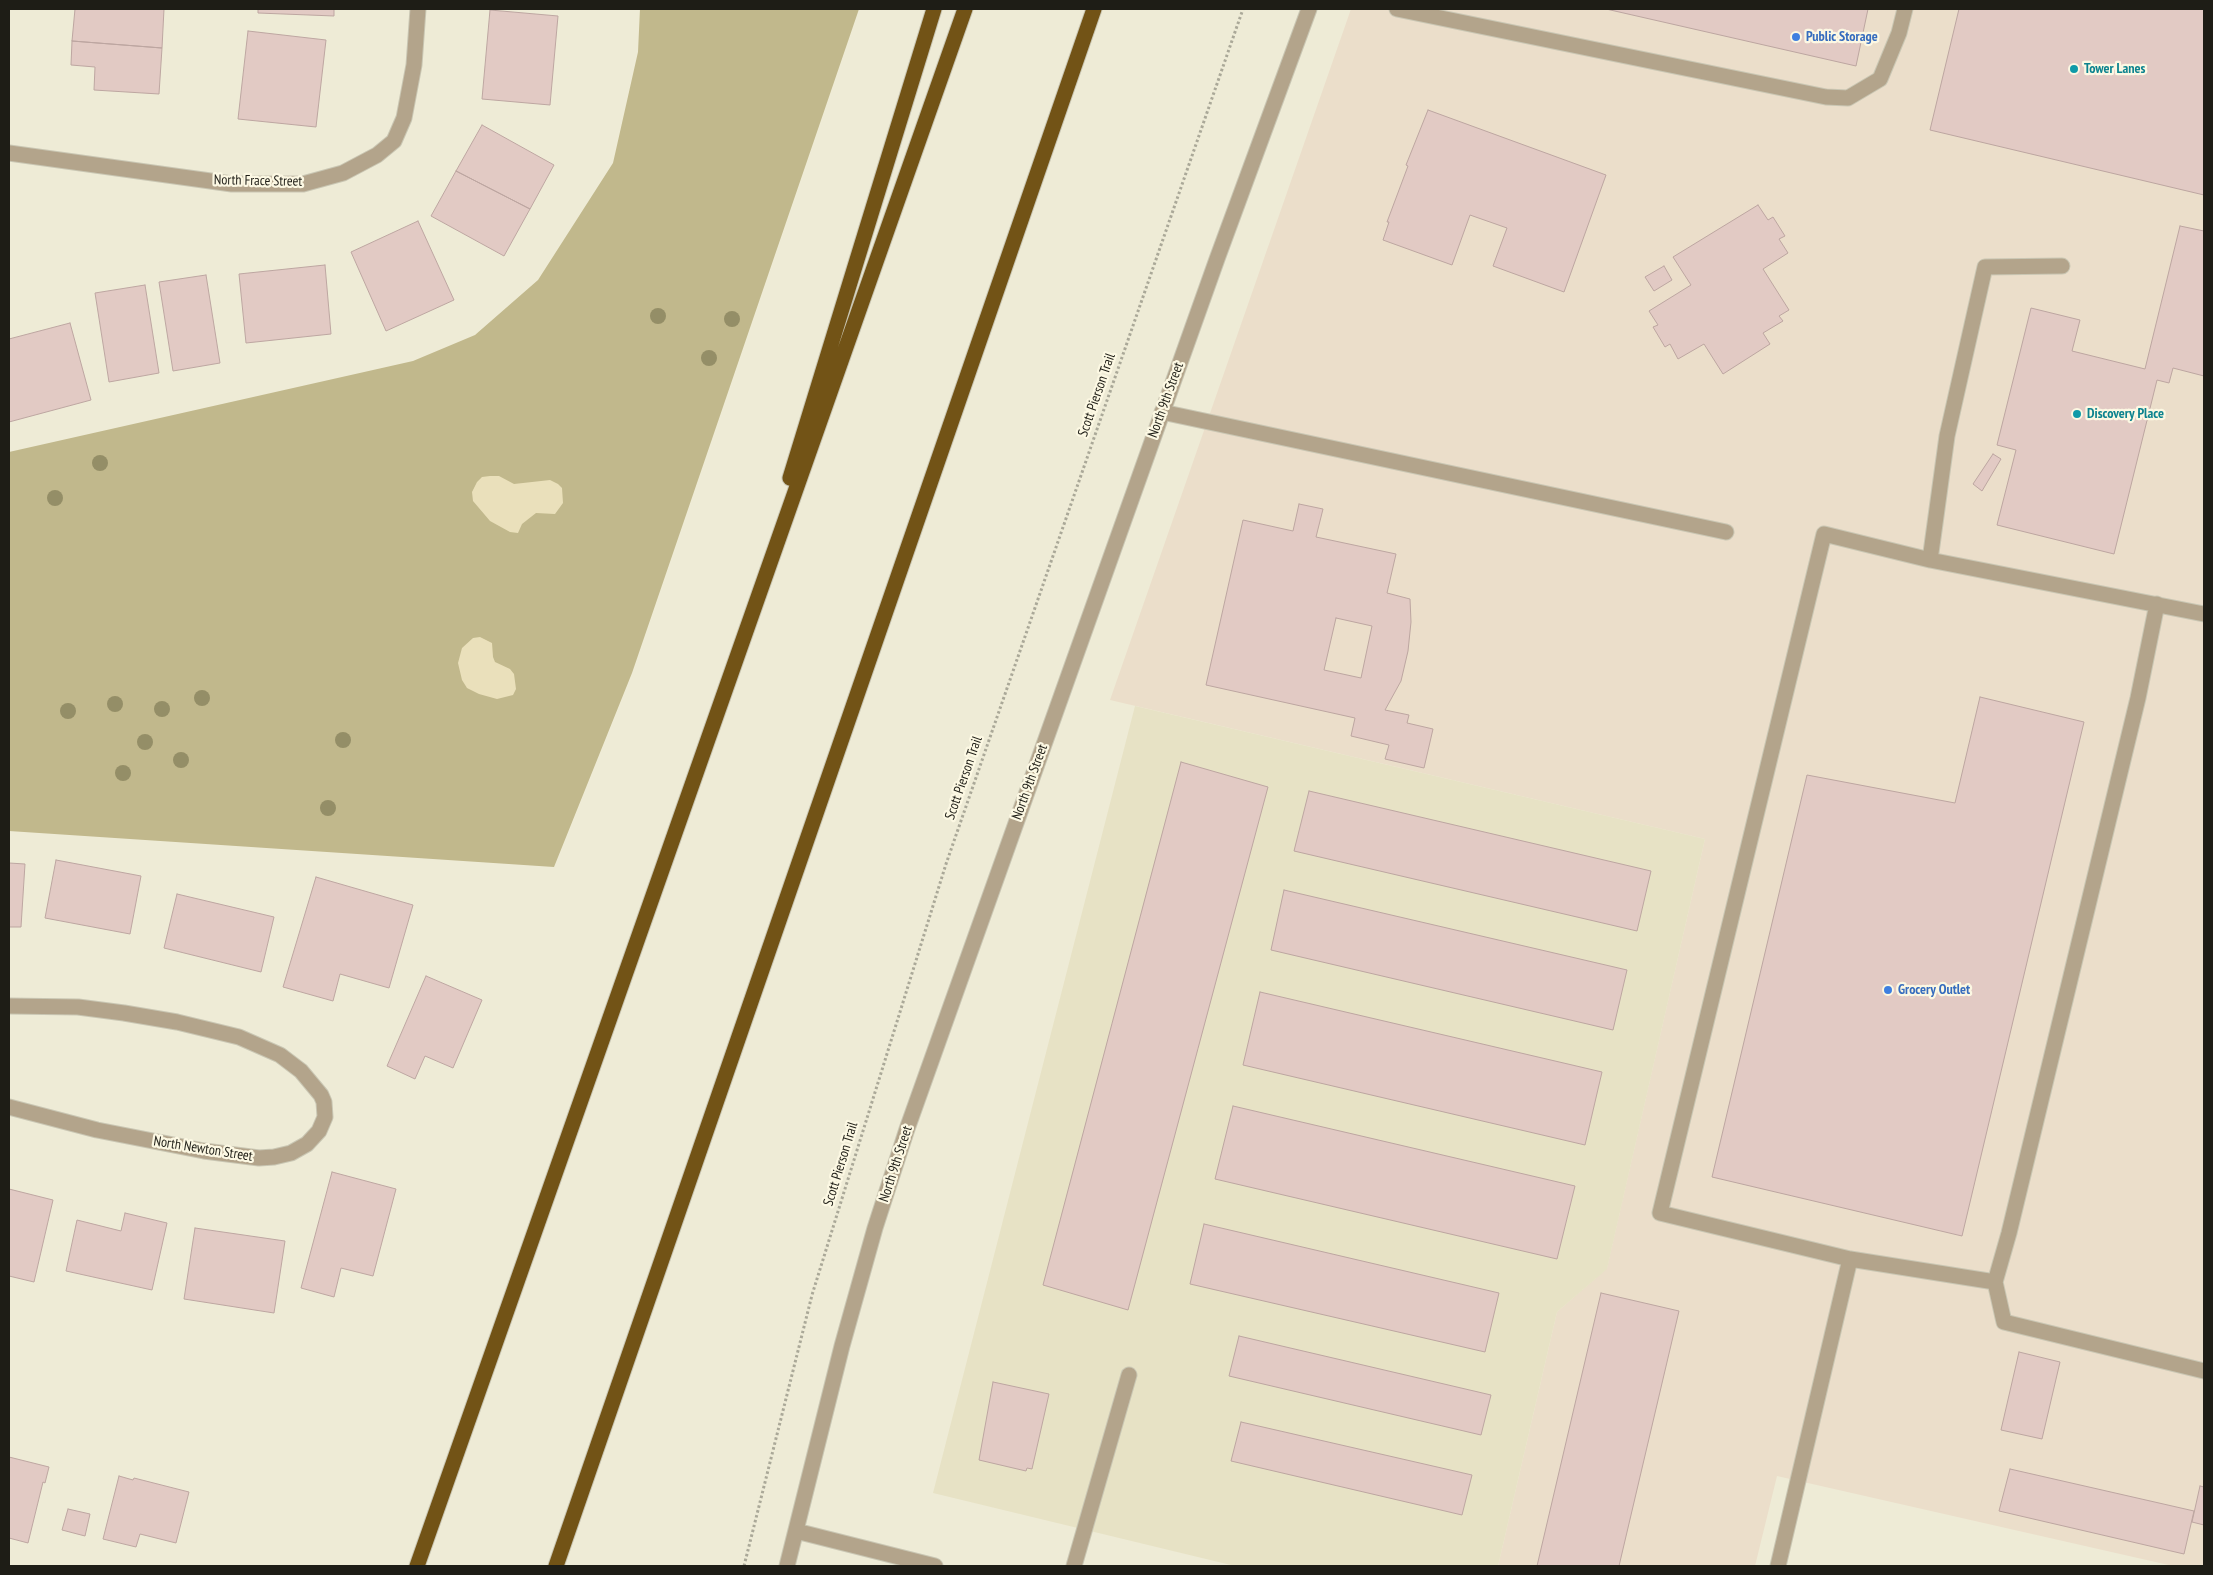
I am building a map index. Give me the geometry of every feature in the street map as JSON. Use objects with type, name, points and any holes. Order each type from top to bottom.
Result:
[{"type":"highway","points":[[718,709],[934,9]]},
{"type":"highway","points":[[417,1566],[965,9]]},
{"type":"highway","points":[[556,1566],[1094,9]]},
{"type":"street","name":"North Frace Street","points":[[9,153],[232,184],[303,184],[343,173],[377,156],[394,141],[404,118],[414,65],[418,9]]},
{"type":"street","name":"North 9th Street","points":[[787,1566],[842,1346],[875,1228],[907,1129],[1162,412],[1310,9]]},
{"type":"street","points":[[1397,9],[1826,97],[1848,98],[1880,79],[1899,33],[1905,9]]},
{"type":"street","points":[[1930,560],[1947,436],[1985,267],[2062,266]]},
{"type":"street","points":[[1162,412],[1726,532]]},
{"type":"street","points":[[1995,1282],[1850,1259],[1660,1213],[1824,534],[1930,560],[2204,614]]},
{"type":"street","points":[[2157,604],[2138,698],[2010,1232],[1995,1282],[2004,1322],[2204,1371]]},
{"type":"street","name":"North Newton Street","points":[[9,1006],[52,1006],[124,1013],[185,1024],[239,1037],[280,1055],[301,1071],[321,1095],[325,1117],[319,1130],[307,1144],[291,1153],[259,1158],[204,1151],[97,1130],[9,1107]]},
{"type":"street","points":[[1778,1566],[1850,1259]]},
{"type":"street","points":[[1074,1566],[1129,1376]]},
{"type":"street","points":[[796,1531],[936,1566]]},
{"type":"path","name":"Scott Pierson Trail","points":[[744,1566],[812,1295],[946,864],[1243,9]]},
{"type":"shaded area","points":[[640,9],[859,9],[632,673],[554,867],[9,831],[9,452],[413,361],[475,335],[538,280],[613,163],[638,52]]},
{"type":"shaded area","points":[[1351,9],[2204,9],[2204,1566],[2173,1566],[1777,1476],[1755,1566],[1498,1566],[1557,1312],[1607,1268],[1705,839],[1110,700]]},
{"type":"shaded area","points":[[1135,706],[1705,839],[1607,1269],[1557,1312],[1498,1566],[1235,1566],[933,1493]]},
{"type":"sand","points":[[499,476],[514,484],[550,480],[562,488],[563,503],[555,514],[536,513],[522,524],[518,533],[510,532],[490,521],[473,501],[472,492],[477,482],[482,477]]},
{"type":"sand","points":[[480,637],[492,643],[495,662],[510,669],[514,674],[516,689],[513,695],[497,699],[479,694],[467,688],[462,680],[458,663],[462,648],[473,638]]},
{"type":"building","points":[[75,9],[164,9],[162,48],[72,41]]},
{"type":"building","points":[[258,9],[334,9],[334,16],[258,13]]},
{"type":"building","name":"Public Storage","points":[[1606,9],[1868,9],[1856,66]]},
{"type":"building","name":"Tower Lanes","points":[[1959,9],[2204,9],[2204,195],[1930,130]]},
{"type":"building","points":[[490,10],[558,16],[550,105],[482,99]]},
{"type":"building","points":[[248,31],[326,40],[316,127],[238,119]]},
{"type":"building","points":[[72,41],[162,48],[159,94],[94,90],[95,67],[71,65]]},
{"type":"building","points":[[1428,110],[1606,175],[1564,292],[1493,266],[1507,228],[1470,215],[1452,265],[1383,240],[1389,222],[1387,222],[1408,166],[1406,165]]},
{"type":"building","points":[[482,125],[554,165],[530,209],[456,171]]},
{"type":"building","points":[[456,171],[530,209],[504,256],[431,216]]},
{"type":"building","points":[[1758,205],[1768,220],[1773,217],[1785,236],[1779,239],[1788,253],[1763,269],[1789,310],[1779,316],[1783,321],[1763,333],[1770,344],[1723,374],[1704,344],[1678,359],[1670,344],[1665,347],[1653,327],[1658,325],[1649,311],[1691,285],[1673,257]]},
{"type":"building","points":[[418,221],[454,300],[386,331],[351,252]]},
{"type":"building","name":"Discovery Place","points":[[2180,226],[2204,231],[2204,376],[2173,368],[2169,383],[2157,380],[2114,554],[1997,525],[2016,450],[1997,445],[2031,308],[2080,320],[2072,351],[2145,369]]},
{"type":"building","points":[[325,265],[331,334],[246,343],[239,274]]},
{"type":"building","points":[[1664,266],[1672,280],[1654,291],[1645,277]]},
{"type":"building","points":[[206,275],[220,363],[173,371],[159,282]]},
{"type":"building","points":[[145,285],[159,373],[109,382],[95,293]]},
{"type":"building","points":[[70,323],[91,400],[9,422],[9,339]]},
{"type":"building","points":[[1993,454],[2001,459],[1982,491],[1973,484]]},
{"type":"building","points":[[1299,504],[1323,509],[1316,537],[1396,554],[1387,593],[1410,599],[1411,622],[1408,651],[1401,681],[1385,710],[1409,715],[1407,723],[1433,729],[1424,768],[1385,759],[1389,745],[1351,736],[1355,718],[1206,685],[1243,520],[1293,531]],"holes":[[[1336,618],[1372,626],[1361,678],[1324,670]]]},
{"type":"building","name":"Grocery Outlet","points":[[1980,697],[2084,722],[1962,1236],[1712,1177],[1807,775],[1955,803]]},
{"type":"building","points":[[1181,762],[1268,787],[1128,1310],[1043,1285]]},
{"type":"building","points":[[1309,791],[1651,871],[1637,931],[1294,851]]},
{"type":"building","points":[[56,860],[141,876],[130,934],[45,918]]},
{"type":"building","points":[[9,863],[25,864],[21,927],[9,927]]},
{"type":"building","points":[[316,877],[413,905],[389,988],[340,974],[333,1001],[283,987]]},
{"type":"building","points":[[1284,890],[1627,970],[1613,1030],[1271,950]]},
{"type":"building","points":[[177,894],[274,917],[261,972],[164,948]]},
{"type":"building","points":[[426,976],[482,1000],[453,1068],[425,1056],[415,1079],[387,1066]]},
{"type":"building","points":[[1260,992],[1602,1072],[1585,1145],[1243,1065]]},
{"type":"building","points":[[1233,1106],[1575,1186],[1557,1259],[1215,1179]]},
{"type":"building","points":[[332,1172],[396,1189],[373,1276],[341,1268],[334,1297],[301,1288]]},
{"type":"building","points":[[9,1189],[53,1200],[34,1282],[9,1276]]},
{"type":"building","points":[[125,1213],[167,1223],[152,1290],[66,1271],[77,1220],[121,1231]]},
{"type":"building","points":[[1204,1224],[1499,1293],[1485,1352],[1190,1284]]},
{"type":"building","points":[[195,1228],[285,1241],[274,1313],[184,1299]]},
{"type":"building","points":[[1601,1293],[1679,1311],[1619,1566],[1537,1566]]},
{"type":"building","points":[[1239,1336],[1491,1395],[1481,1435],[1229,1376]]},
{"type":"building","points":[[2019,1352],[2060,1362],[2042,1439],[2001,1430]]},
{"type":"building","points":[[993,1382],[1049,1394],[1032,1469],[1027,1468],[1026,1471],[979,1460]]},
{"type":"building","points":[[1241,1422],[1472,1475],[1462,1515],[1231,1461]]},
{"type":"building","points":[[9,1457],[49,1467],[45,1483],[43,1482],[28,1543],[9,1538]]},
{"type":"building","points":[[2010,1469],[2194,1511],[2184,1554],[1999,1511]]},
{"type":"building","points":[[119,1476],[189,1492],[176,1543],[140,1534],[136,1547],[103,1539]]},
{"type":"building","points":[[2200,1486],[2204,1487],[2204,1525],[2192,1522]]},
{"type":"building","points":[[68,1509],[90,1514],[85,1536],[62,1530]]},
{"type":"place","name":"Public Storage","points":[[1796,37]]},
{"type":"place","name":"Tower Lanes","points":[[2074,69]]},
{"type":"place","name":"Discovery Place","points":[[2077,414]]},
{"type":"place","name":"Grocery Outlet","points":[[1888,990]]}]
